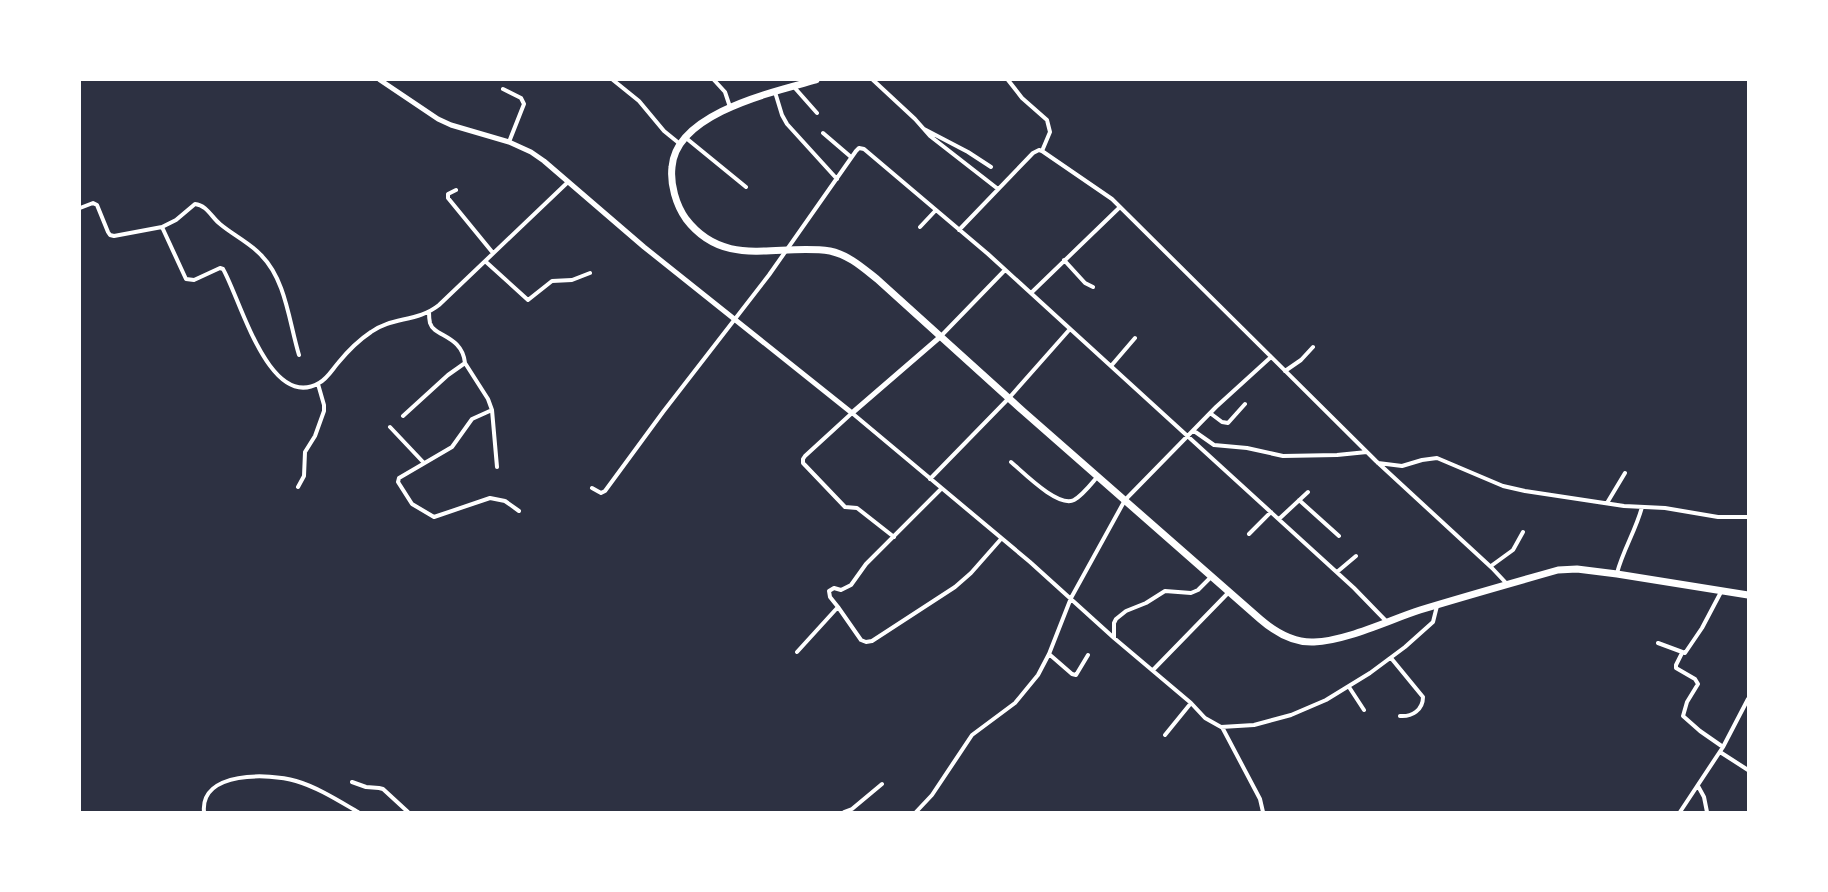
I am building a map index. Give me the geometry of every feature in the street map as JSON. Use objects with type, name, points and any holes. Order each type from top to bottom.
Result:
[{"type":"highway","points":[[816,80],[730,107],[695,127],[680,144],[672,167],[673,185],[681,212],[690,224],[718,246],[741,250],[830,251],[856,262],[1269,626],[1289,638],[1299,641],[1325,641],[1558,570],[1576,569],[1617,574],[1749,595]]},
{"type":"street","points":[[380,80],[438,119],[509,142],[531,152],[644,247],[852,413],[1071,598],[1191,703],[1205,718],[1221,727],[1260,799],[1263,813]]},
{"type":"street","points":[[613,80],[639,101],[664,131],[680,144]]},
{"type":"street","points":[[714,80],[725,92],[730,107]]},
{"type":"street","points":[[873,80],[949,152],[998,189]]},
{"type":"street","points":[[1008,80],[1022,98],[1047,120],[1050,132],[1042,151]]},
{"type":"street","points":[[793,86],[817,113]]},
{"type":"street","points":[[503,89],[521,98],[524,104],[509,142]]},
{"type":"street","points":[[775,92],[787,124],[837,179]]},
{"type":"street","points":[[924,129],[991,167]]},
{"type":"street","points":[[823,133],[851,157]]},
{"type":"street","points":[[686,138],[746,188]]},
{"type":"street","points":[[592,488],[601,493],[606,491],[657,420],[787,250],[859,148],[864,149],[1031,293],[1337,572],[1388,622]]},
{"type":"street","points":[[959,230],[1033,153],[1042,151],[1100,189],[1120,207],[1377,462],[1491,566],[1508,585]]},
{"type":"street","points":[[162,227],[186,279],[194,280],[220,268],[223,269],[270,367],[287,383],[295,387],[309,387],[318,384],[359,342],[380,325],[429,312],[462,284],[568,182]]},
{"type":"street","points":[[456,190],[448,194],[448,198],[493,253]]},
{"type":"street","points":[[80,208],[93,203],[97,205],[108,232],[112,236],[162,227],[176,220],[195,204],[200,204],[221,225],[260,253],[268,264],[285,296],[299,355]]},
{"type":"street","points":[[1031,293],[1120,207]]},
{"type":"street","points":[[920,227],[936,210]]},
{"type":"street","points":[[1064,260],[1085,283],[1093,287]]},
{"type":"street","points":[[484,261],[528,300],[552,281],[572,280],[590,273]]},
{"type":"street","points":[[894,537],[858,508],[845,507],[805,465],[803,459],[940,337],[1005,270]]},
{"type":"street","points":[[429,312],[429,322],[432,328],[452,339],[488,399],[492,410],[497,467]]},
{"type":"street","points":[[930,479],[1009,398],[1070,329]]},
{"type":"street","points":[[1111,366],[1135,338]]},
{"type":"street","points":[[1285,371],[1301,360],[1313,347]]},
{"type":"street","points":[[916,813],[932,795],[972,735],[1015,704],[1038,675],[1049,654],[1071,598],[1125,500],[1150,472],[1271,357]]},
{"type":"street","points":[[403,416],[448,375],[465,363]]},
{"type":"street","points":[[298,487],[304,476],[305,452],[315,436],[324,411],[318,384]]},
{"type":"street","points":[[1210,414],[1228,423],[1245,404]]},
{"type":"street","points":[[492,410],[472,419],[455,444],[399,478],[398,482],[412,504],[431,516],[438,516],[490,498],[505,501],[519,511]]},
{"type":"street","points":[[390,427],[424,464]]},
{"type":"street","points":[[1194,430],[1214,445],[1247,448],[1283,456],[1369,453]]},
{"type":"street","points":[[1377,462],[1402,466],[1437,458],[1503,486],[1607,503],[1665,508],[1718,517],[1749,517]]},
{"type":"street","points":[[1011,462],[1047,492],[1068,502],[1076,498],[1098,476]]},
{"type":"street","points":[[1607,503],[1625,473]]},
{"type":"street","points":[[941,489],[862,568],[850,585],[843,589],[834,588],[829,591],[830,597],[861,640],[869,642],[955,587],[971,573],[1001,539]]},
{"type":"street","points":[[1279,519],[1308,492]]},
{"type":"street","points":[[1299,500],[1339,536]]},
{"type":"street","points":[[1617,574],[1642,507]]},
{"type":"street","points":[[1249,534],[1271,512]]},
{"type":"street","points":[[1491,566],[1513,550],[1523,532]]},
{"type":"street","points":[[1337,572],[1356,556]]},
{"type":"street","points":[[1114,638],[1114,623],[1126,611],[1146,603],[1165,591],[1173,590],[1186,594],[1198,590],[1212,576]]},
{"type":"street","points":[[1153,670],[1229,591]]},
{"type":"street","points":[[1721,591],[1702,628],[1686,652],[1682,653],[1676,668],[1695,679],[1698,684],[1687,702],[1683,716],[1723,747]]},
{"type":"street","points":[[1221,727],[1254,725],[1317,705],[1349,687],[1391,658],[1433,622],[1437,606]]},
{"type":"street","points":[[797,652],[838,607]]},
{"type":"street","points":[[1658,643],[1682,653]]},
{"type":"street","points":[[1049,654],[1076,675],[1088,655]]},
{"type":"street","points":[[1391,658],[1423,697],[1423,705],[1417,711],[1410,716],[1400,716]]},
{"type":"street","points":[[1349,687],[1364,710]]},
{"type":"street","points":[[1680,813],[1723,747],[1748,699]]},
{"type":"street","points":[[1165,735],[1191,703]]},
{"type":"street","points":[[1720,752],[1749,770]]},
{"type":"street","points":[[204,813],[203,804],[207,796],[225,780],[263,776],[287,778],[299,782],[358,813]]},
{"type":"street","points":[[352,782],[366,788],[383,789],[408,813]]},
{"type":"street","points":[[846,812],[882,784]]},
{"type":"street","points":[[1698,786],[1704,797],[1707,813]]}]
